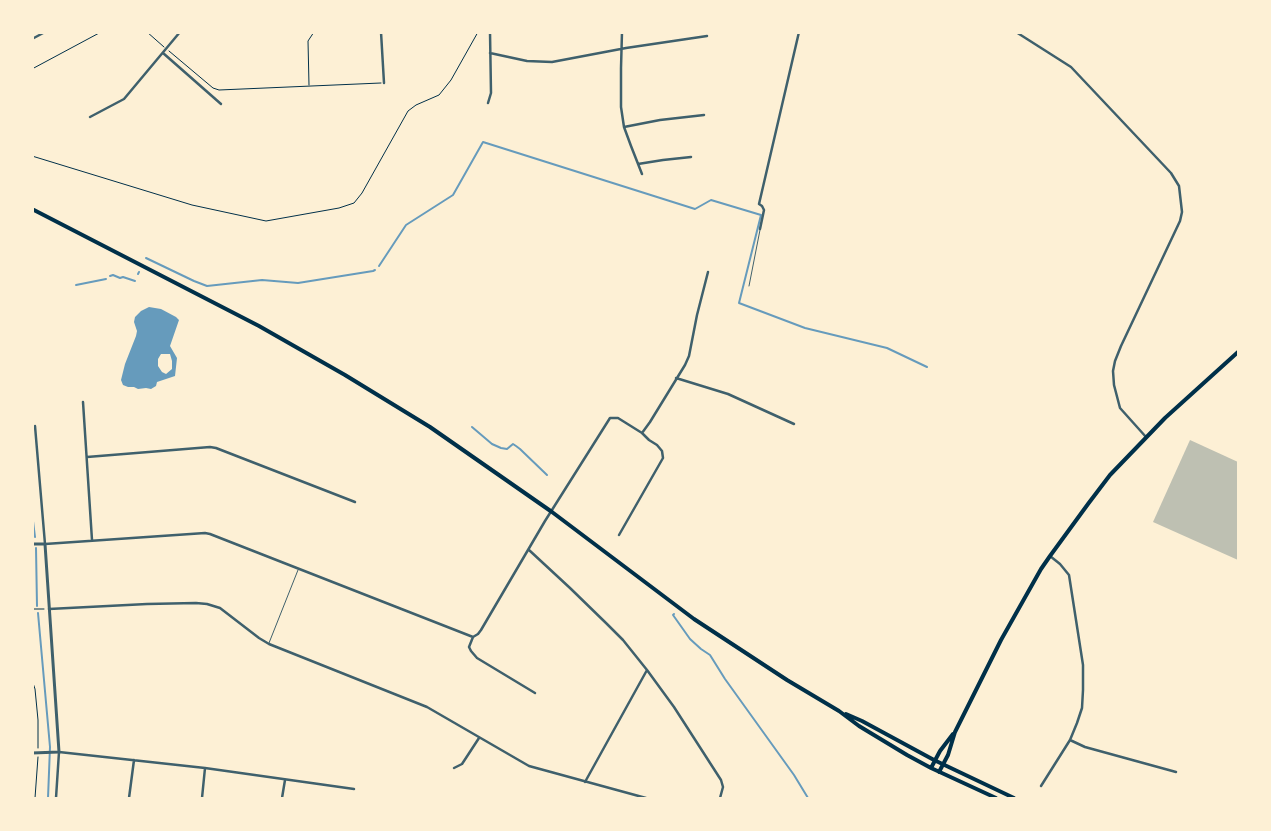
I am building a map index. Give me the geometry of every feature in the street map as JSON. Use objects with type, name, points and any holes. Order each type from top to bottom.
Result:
[{"type":"main road","points":[[32,209],[259,326],[345,374],[430,427],[552,512],[694,619],[787,680],[931,768],[996,798]]},
{"type":"main road","points":[[940,772],[948,755],[955,732],[1001,640],[1050,556],[1110,475],[1176,408],[1238,352]]},
{"type":"main road","points":[[839,712],[862,721],[934,760],[1014,798]]},
{"type":"main road","points":[[931,768],[934,760],[955,732]]},
{"type":"street","points":[[32,39],[45,32]]},
{"type":"street","points":[[90,118],[124,99],[164,54],[180,32]]},
{"type":"street","points":[[381,32],[384,83]]},
{"type":"street","points":[[488,103],[491,93],[490,32]]},
{"type":"street","points":[[622,32],[621,107],[624,127],[642,174]]},
{"type":"street","points":[[760,229],[764,210],[759,204],[799,32]]},
{"type":"street","points":[[1016,32],[1071,67],[1172,173],[1179,186],[1182,212],[1180,221],[1121,346],[1113,371],[1114,385],[1120,408],[1146,437]]},
{"type":"street","points":[[490,53],[527,62],[552,62],[707,36]]},
{"type":"street","points":[[164,54],[221,104]]},
{"type":"street","points":[[624,127],[660,120],[704,115]]},
{"type":"street","points":[[638,164],[691,156]]},
{"type":"street","points":[[642,433],[689,356],[708,272]]},
{"type":"street","points":[[676,378],[728,394],[794,424]]},
{"type":"street","points":[[83,402],[92,540]]},
{"type":"street","points":[[535,693],[478,658],[469,647],[473,637],[481,630],[610,418],[618,418],[642,433],[657,445],[662,451],[663,458],[619,535]]},
{"type":"street","points":[[35,426],[59,752],[56,798]]},
{"type":"street","points":[[87,458],[216,448],[355,502]]},
{"type":"street","points":[[32,544],[199,533],[210,534],[473,637]]},
{"type":"street","points":[[528,550],[586,602],[623,640],[647,670],[674,707],[721,780],[723,787],[720,798]]},
{"type":"street","points":[[1041,786],[1070,740],[1077,724],[1082,708],[1083,690],[1083,665],[1069,575],[1050,556]]},
{"type":"street","points":[[49,609],[196,603],[220,608],[269,644],[415,702],[528,766],[646,798]]},
{"type":"street","points":[[584,782],[647,670]]},
{"type":"street","points":[[454,768],[462,764],[479,738]]},
{"type":"street","points":[[1070,740],[1085,748],[1176,772]]},
{"type":"street","points":[[32,753],[59,752],[134,760],[354,789]]},
{"type":"street","points":[[129,798],[134,760]]},
{"type":"street","points":[[202,798],[205,768]]},
{"type":"street","points":[[282,798],[285,780]]},
{"type":"lane","points":[[749,286],[760,229]]},
{"type":"lane","points":[[269,644],[298,569]]},
{"type":"path","points":[[32,69],[101,32]]},
{"type":"path","points":[[147,32],[213,88],[219,90],[384,83]]},
{"type":"path","points":[[309,86],[308,41],[314,32]]},
{"type":"path","points":[[32,156],[192,205],[266,221],[340,208],[354,203],[362,193],[408,112],[416,105],[439,95],[451,80],[478,32]]},
{"type":"path","points":[[32,610],[49,609]]},
{"type":"path","points":[[32,680],[35,689],[38,720],[35,798]]},
{"type":"water","points":[[149,307],[161,309],[179,320],[170,346],[177,358],[175,376],[157,382],[156,386],[151,389],[128,387],[123,385],[121,380],[136,336],[135,317]],"holes":[[[161,354],[170,354],[172,369],[166,374],[158,366],[158,359]]]},
{"type":"building","points":[[1190,440],[1238,462],[1238,560],[1153,522]]},
{"type":"waterway","points":[[379,266],[406,225],[453,195],[483,142],[695,209],[711,200],[761,215],[739,303],[805,328],[887,348],[927,367]]},
{"type":"waterway","points":[[146,258],[207,286],[262,280],[298,283],[375,270]]},
{"type":"waterway","points":[[110,276],[113,275],[135,281]]},
{"type":"waterway","points":[[76,285],[106,279]]},
{"type":"waterway","points":[[472,427],[492,444],[501,448],[507,449],[513,444],[547,475]]},
{"type":"waterway","points":[[32,513],[35,537]]},
{"type":"waterway","points":[[36,548],[37,606]]},
{"type":"waterway","points":[[38,613],[50,747],[48,798]]},
{"type":"waterway","points":[[674,614],[690,639],[710,655],[808,798]]}]
